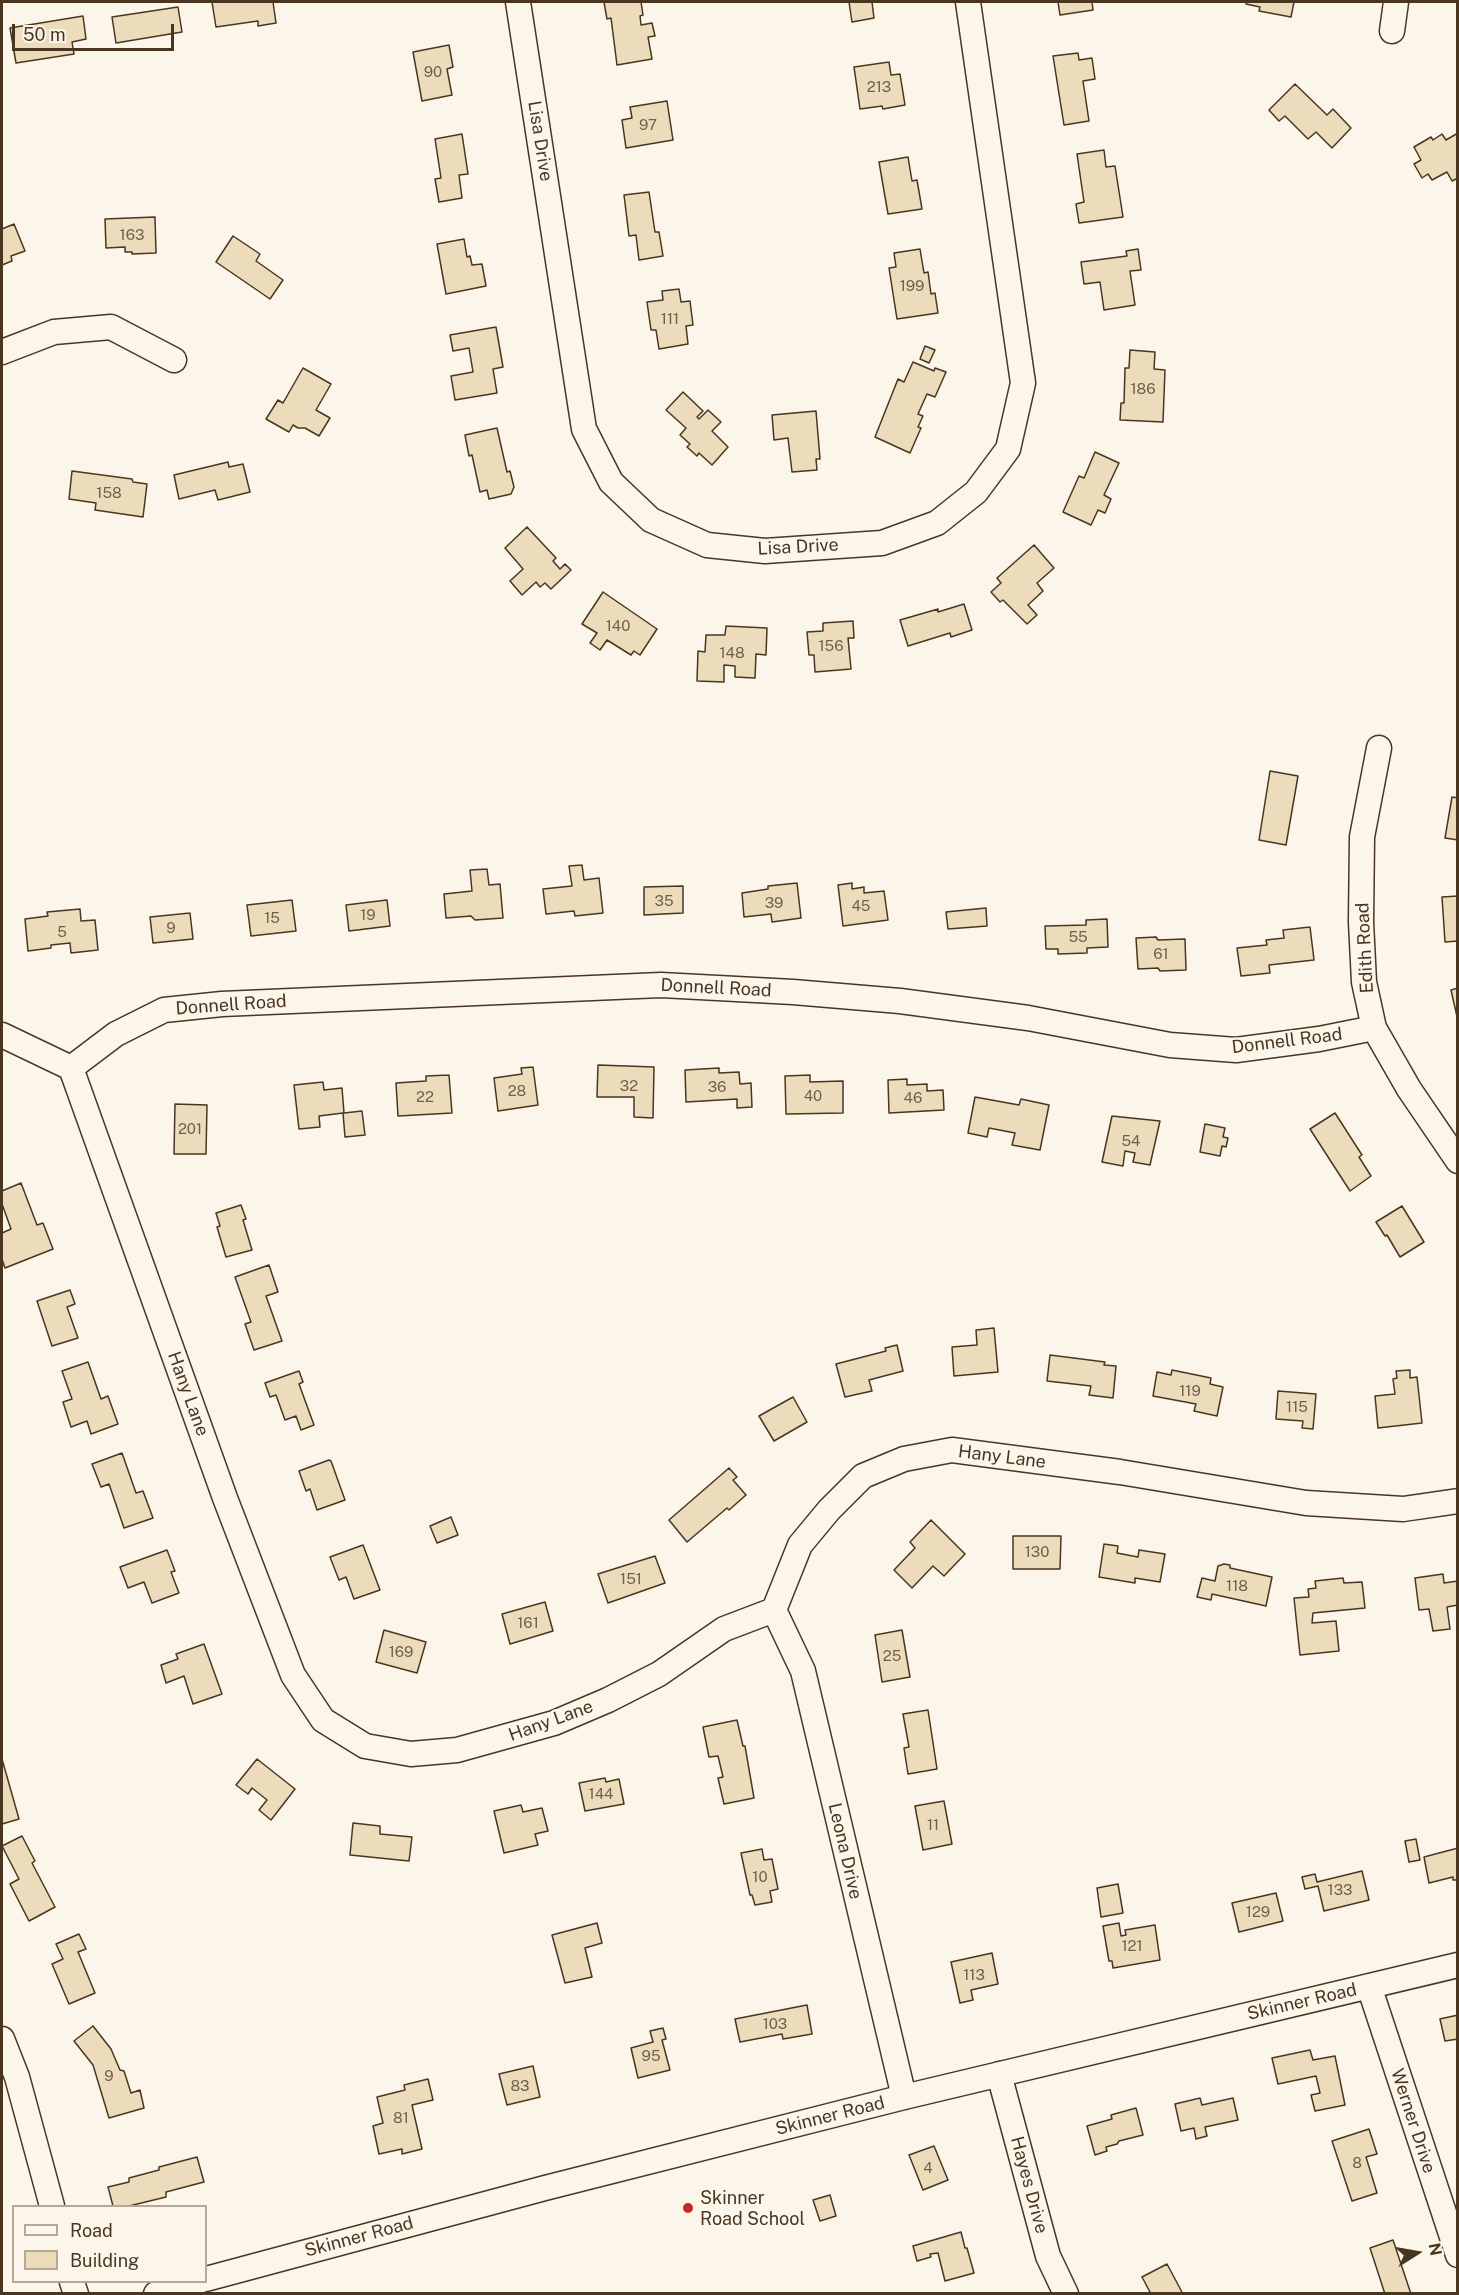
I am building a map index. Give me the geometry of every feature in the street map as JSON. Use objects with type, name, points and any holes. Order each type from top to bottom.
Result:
[{"type":"street","name":"Lisa Drive","points":[[518,2],[584,429],[611,482],[651,520],[707,545],[765,551],[882,543],[938,523],[976,492],[1008,449],[1023,383],[968,2]]},
{"type":"street","points":[[1392,31],[1396,2]]},
{"type":"street","points":[[2,352],[54,332],[111,327],[174,360]]},
{"type":"street","name":"Edith Road","points":[[1379,747],[1362,837],[1361,922],[1364,982],[1374,1028],[1409,1089],[1458,1161]]},
{"type":"street","name":"Donnell Road","points":[[71,1068],[116,1034],[164,1010],[234,1004],[661,985],[793,992],[900,1001],[1028,1018],[1170,1045],[1236,1050],[1319,1039],[1374,1028]]},
{"type":"street","points":[[2,1035],[71,1068]]},
{"type":"street","name":"Hany Lane","points":[[71,1068],[261,1593],[293,1675],[323,1719],[365,1746],[411,1754],[457,1750],[554,1723],[608,1700],[659,1674],[724,1629],[774,1610],[800,1545],[829,1510],[863,1476],[904,1459],[952,1450],[1120,1472],[1306,1503],[1403,1509],[1458,1501]]},
{"type":"street","name":"Leona Drive","points":[[774,1610],[803,1671],[904,2097]]},
{"type":"street","name":"Skinner Road","points":[[207,2279],[544,2188],[904,2097],[1458,1965]]},
{"type":"street","name":"Werner Drive","points":[[1370,1986],[1458,2255]]},
{"type":"street","points":[[2,2039],[17,2077],[52,2205]]},
{"type":"street","name":"Hayes Drive","points":[[999,2074],[1048,2256],[1065,2294]]},
{"type":"street","points":[[156,2294],[194,2283]]},
{"type":"building","points":[[212,2],[273,2],[276,23],[258,26],[258,21],[216,27]]},
{"type":"building","points":[[604,2],[641,2],[643,15],[640,16],[641,25],[652,23],[655,36],[648,37],[652,59],[617,65],[611,18],[607,19]]},
{"type":"building","points":[[849,2],[872,2],[874,18],[852,22]]},
{"type":"building","points":[[1058,2],[1092,2],[1093,10],[1060,15]]},
{"type":"building","points":[[1246,2],[1294,2],[1291,17],[1259,11],[1260,7],[1246,4]]},
{"type":"building","points":[[178,7],[182,32],[116,43],[112,17]]},
{"type":"building","points":[[83,16],[86,39],[72,42],[74,54],[16,63],[10,28]]},
{"type":"building","points":[[449,45],[453,67],[447,69],[452,95],[422,101],[413,52]]},
{"type":"building","points":[[1078,53],[1079,60],[1092,58],[1095,79],[1083,81],[1089,121],[1064,125],[1053,56]]},
{"type":"building","points":[[889,62],[891,75],[900,74],[905,105],[883,109],[882,106],[860,109],[854,67]]},
{"type":"building","points":[[1295,84],[1327,115],[1333,109],[1351,128],[1332,148],[1316,132],[1308,139],[1285,116],[1279,121],[1269,110]]},
{"type":"building","points":[[667,101],[673,140],[626,148],[622,120],[632,118],[630,107]]},
{"type":"building","points":[[1458,133],[1458,178],[1452,181],[1447,172],[1432,180],[1428,174],[1422,178],[1414,164],[1421,160],[1414,147],[1431,137],[1433,140],[1442,134],[1446,140]]},
{"type":"building","points":[[462,134],[468,174],[459,175],[462,198],[439,202],[435,179],[441,178],[435,139]]},
{"type":"building","points":[[1104,150],[1106,167],[1115,166],[1123,217],[1079,223],[1076,204],[1084,202],[1077,154]]},
{"type":"building","points":[[908,157],[912,181],[917,180],[922,209],[888,214],[879,162]]},
{"type":"building","points":[[649,192],[655,232],[659,232],[663,256],[639,260],[636,235],[629,236],[624,195]]},
{"type":"building","points":[[155,217],[156,253],[132,254],[132,252],[125,252],[125,247],[106,248],[105,219]]},
{"type":"building","points":[[14,224],[25,251],[11,256],[12,261],[2,265],[2,229]]},
{"type":"building","points":[[233,236],[260,254],[256,261],[283,280],[270,299],[216,262]]},
{"type":"building","points":[[464,239],[467,257],[470,256],[472,265],[482,264],[486,286],[446,294],[437,244]]},
{"type":"building","points":[[920,249],[924,273],[928,272],[931,294],[935,293],[938,313],[897,319],[889,268],[896,267],[894,253]]},
{"type":"building","points":[[1138,249],[1141,270],[1130,271],[1135,305],[1104,310],[1100,282],[1084,284],[1081,262],[1127,256],[1126,251]]},
{"type":"building","points":[[679,289],[681,302],[690,301],[693,325],[686,326],[688,344],[659,349],[656,330],[651,330],[647,302],[663,300],[662,291]]},
{"type":"building","points":[[496,327],[503,367],[493,369],[497,393],[455,400],[451,376],[473,372],[469,348],[453,351],[450,335]]},
{"type":"building","points":[[925,346],[935,350],[929,363],[920,359]]},
{"type":"building","points":[[1130,350],[1155,352],[1154,369],[1165,370],[1163,422],[1120,420],[1121,403],[1124,403],[1125,368],[1129,368]]},
{"type":"building","points":[[913,362],[934,371],[935,368],[946,372],[935,397],[927,394],[918,414],[923,416],[918,427],[921,428],[910,453],[875,437],[898,379],[904,382]]},
{"type":"building","points":[[303,368],[331,384],[316,410],[330,418],[319,436],[305,428],[293,425],[289,432],[266,419],[278,400],[283,403]]},
{"type":"building","points":[[683,392],[703,411],[697,417],[699,419],[708,410],[721,422],[712,431],[728,447],[712,465],[699,453],[697,456],[687,447],[690,444],[680,435],[686,428],[666,410]]},
{"type":"building","points":[[816,411],[820,459],[816,459],[817,470],[792,472],[788,438],[774,440],[772,415]]},
{"type":"building","points":[[497,428],[507,472],[510,471],[514,487],[511,494],[489,499],[487,490],[480,492],[465,435]]},
{"type":"building","points":[[1095,452],[1119,463],[1104,495],[1111,499],[1105,513],[1098,510],[1091,525],[1063,512],[1079,476],[1084,478]]},
{"type":"building","points":[[228,462],[229,467],[243,464],[250,492],[218,500],[215,490],[179,499],[174,475]]},
{"type":"building","points":[[72,471],[132,479],[133,482],[147,484],[143,517],[95,510],[96,503],[69,499]]},
{"type":"building","points":[[527,527],[556,558],[553,561],[560,569],[565,564],[571,570],[551,589],[545,583],[540,587],[536,582],[522,595],[510,581],[523,569],[505,548]]},
{"type":"building","points":[[1034,545],[1054,568],[1037,583],[1043,591],[1028,605],[1037,615],[1027,624],[1003,600],[1000,602],[991,592],[1001,583],[997,578]]},
{"type":"building","points":[[603,592],[657,629],[640,655],[634,651],[631,655],[607,640],[600,650],[590,643],[597,633],[582,624]]},
{"type":"building","points":[[964,604],[972,630],[951,637],[950,633],[908,646],[900,620]]},
{"type":"building","points":[[853,621],[854,638],[848,638],[851,669],[815,672],[814,655],[809,655],[807,632],[823,631],[823,623]]},
{"type":"building","points":[[726,626],[767,628],[766,655],[756,654],[755,678],[735,677],[735,666],[724,665],[724,682],[697,681],[698,651],[705,652],[706,635],[725,635]]},
{"type":"building","points":[[1270,771],[1298,776],[1286,845],[1259,840]]},
{"type":"building","points":[[1452,797],[1458,798],[1458,840],[1445,838]]},
{"type":"building","points":[[582,865],[584,880],[599,878],[603,913],[575,916],[574,911],[546,914],[543,889],[572,886],[569,866]]},
{"type":"building","points":[[487,869],[489,885],[500,884],[503,918],[475,920],[471,916],[446,918],[444,894],[472,891],[470,870]]},
{"type":"building","points":[[797,883],[801,918],[772,922],[771,914],[744,917],[742,893],[768,889],[768,886]]},
{"type":"building","points":[[852,883],[852,889],[864,887],[864,893],[884,891],[888,920],[843,926],[838,885]]},
{"type":"building","points":[[683,886],[683,913],[644,915],[644,887]]},
{"type":"building","points":[[1458,896],[1458,941],[1445,942],[1442,897]]},
{"type":"building","points":[[292,900],[296,931],[251,936],[247,905]]},
{"type":"building","points":[[387,900],[390,926],[349,931],[346,905]]},
{"type":"building","points":[[986,908],[987,926],[948,929],[946,912]]},
{"type":"building","points":[[80,909],[81,921],[95,920],[98,950],[71,953],[70,943],[28,951],[25,919],[48,916],[47,912]]},
{"type":"building","points":[[190,913],[193,939],[153,943],[150,917]]},
{"type":"building","points":[[1107,919],[1108,947],[1087,948],[1087,953],[1058,954],[1058,949],[1046,949],[1045,926],[1086,925],[1086,920]]},
{"type":"building","points":[[1310,927],[1314,960],[1269,965],[1270,973],[1241,976],[1237,948],[1267,945],[1266,940],[1284,938],[1283,930]]},
{"type":"building","points":[[1156,937],[1158,940],[1185,939],[1186,970],[1138,969],[1136,938]]},
{"type":"building","points":[[1458,988],[1458,1021],[1451,990]]},
{"type":"building","points":[[598,1065],[654,1067],[653,1118],[634,1117],[634,1097],[597,1097]]},
{"type":"building","points":[[533,1067],[538,1105],[498,1111],[494,1078],[522,1074],[521,1068]]},
{"type":"building","points":[[719,1068],[719,1073],[739,1072],[740,1084],[751,1083],[752,1107],[737,1108],[737,1099],[686,1102],[685,1070]]},
{"type":"building","points":[[449,1075],[452,1113],[398,1116],[396,1083],[426,1081],[426,1076]]},
{"type":"building","points":[[810,1075],[810,1082],[843,1081],[843,1113],[786,1114],[785,1076]]},
{"type":"building","points":[[907,1079],[907,1085],[927,1084],[927,1091],[943,1090],[944,1110],[889,1113],[888,1080]]},
{"type":"building","points":[[323,1082],[324,1090],[342,1088],[344,1113],[362,1111],[365,1135],[345,1137],[343,1113],[319,1116],[320,1127],[299,1129],[294,1085]]},
{"type":"building","points":[[975,1097],[1019,1105],[1021,1099],[1049,1105],[1040,1150],[1012,1145],[1015,1133],[989,1128],[987,1137],[968,1133]]},
{"type":"building","points":[[175,1104],[207,1105],[206,1154],[174,1154]]},
{"type":"building","points":[[1335,1113],[1362,1155],[1359,1157],[1371,1176],[1350,1191],[1310,1129]]},
{"type":"building","points":[[1112,1116],[1160,1121],[1150,1165],[1133,1162],[1135,1153],[1125,1151],[1123,1166],[1102,1162]]},
{"type":"building","points":[[1205,1124],[1225,1128],[1223,1137],[1228,1138],[1226,1147],[1222,1146],[1220,1156],[1200,1152]]},
{"type":"building","points":[[21,1183],[37,1225],[43,1223],[53,1249],[5,1268],[2,1259],[2,1233],[11,1229],[2,1204],[2,1191]]},
{"type":"building","points":[[241,1205],[252,1250],[226,1257],[217,1227],[220,1226],[216,1213]]},
{"type":"building","points":[[1402,1206],[1424,1242],[1400,1257],[1376,1222]]},
{"type":"building","points":[[269,1265],[278,1292],[266,1296],[282,1341],[254,1350],[245,1324],[251,1322],[235,1277]]},
{"type":"building","points":[[70,1290],[75,1304],[67,1307],[78,1338],[52,1346],[37,1301]]},
{"type":"building","points":[[994,1328],[998,1372],[954,1376],[952,1347],[977,1345],[976,1330]]},
{"type":"building","points":[[897,1345],[903,1371],[869,1380],[872,1391],[845,1397],[836,1364],[886,1351],[885,1348]]},
{"type":"building","points":[[1050,1355],[1105,1362],[1104,1365],[1116,1366],[1113,1398],[1089,1395],[1091,1386],[1047,1381]]},
{"type":"building","points":[[88,1362],[101,1399],[108,1396],[118,1424],[91,1434],[87,1421],[71,1427],[63,1402],[72,1399],[62,1371]]},
{"type":"building","points":[[1172,1370],[1211,1378],[1210,1384],[1223,1387],[1217,1416],[1194,1411],[1196,1404],[1153,1396],[1157,1372],[1171,1375]]},
{"type":"building","points":[[1410,1370],[1410,1378],[1417,1377],[1422,1423],[1378,1428],[1375,1396],[1395,1394],[1393,1379],[1397,1378],[1396,1371]]},
{"type":"building","points":[[299,1371],[303,1382],[299,1384],[314,1425],[301,1430],[296,1416],[285,1420],[276,1395],[270,1397],[265,1383]]},
{"type":"building","points":[[1278,1391],[1316,1394],[1313,1429],[1302,1428],[1303,1421],[1276,1419]]},
{"type":"building","points":[[793,1397],[807,1422],[774,1441],[759,1416]]},
{"type":"building","points":[[122,1453],[136,1493],[143,1491],[153,1518],[124,1528],[109,1484],[101,1487],[92,1464]]},
{"type":"building","points":[[329,1460],[345,1500],[317,1510],[310,1489],[306,1491],[299,1471]]},
{"type":"building","points":[[729,1468],[737,1477],[733,1480],[746,1495],[687,1542],[669,1520]]},
{"type":"building","points":[[451,1517],[458,1535],[437,1543],[430,1526]]},
{"type":"building","points":[[931,1520],[965,1554],[944,1576],[933,1566],[912,1588],[894,1570],[915,1548],[910,1542]]},
{"type":"building","points":[[1013,1536],[1061,1536],[1060,1569],[1013,1569]]},
{"type":"building","points":[[1104,1544],[1118,1546],[1117,1553],[1138,1557],[1139,1550],[1165,1554],[1160,1582],[1135,1578],[1135,1583],[1099,1577]]},
{"type":"building","points":[[363,1545],[380,1590],[354,1599],[346,1577],[339,1580],[330,1557]]},
{"type":"building","points":[[167,1550],[175,1571],[171,1572],[179,1593],[152,1603],[144,1582],[128,1588],[120,1567]]},
{"type":"building","points":[[655,1556],[665,1583],[608,1603],[598,1574]]},
{"type":"building","points":[[1230,1565],[1230,1568],[1272,1577],[1266,1606],[1212,1594],[1211,1600],[1197,1597],[1202,1578],[1215,1581],[1218,1566]]},
{"type":"building","points":[[1443,1574],[1444,1583],[1458,1581],[1458,1605],[1447,1607],[1450,1629],[1433,1631],[1429,1609],[1419,1610],[1415,1578]]},
{"type":"building","points":[[1343,1578],[1344,1583],[1362,1582],[1365,1608],[1313,1613],[1312,1623],[1336,1621],[1339,1651],[1300,1655],[1294,1598],[1309,1597],[1308,1589],[1316,1588],[1315,1581]]},
{"type":"building","points":[[545,1602],[553,1631],[510,1644],[502,1614]]},
{"type":"building","points":[[384,1630],[426,1642],[417,1673],[376,1662]]},
{"type":"building","points":[[902,1630],[910,1677],[882,1682],[875,1635]]},
{"type":"building","points":[[204,1644],[222,1694],[193,1704],[184,1676],[166,1683],[161,1665],[178,1659],[176,1654]]},
{"type":"building","points":[[928,1710],[937,1769],[908,1774],[904,1748],[909,1747],[903,1714]]},
{"type":"building","points":[[737,1720],[743,1746],[745,1746],[754,1798],[724,1804],[718,1778],[723,1777],[718,1756],[709,1757],[703,1727]]},
{"type":"building","points":[[2,1759],[19,1819],[2,1824]]},
{"type":"building","points":[[257,1759],[295,1789],[271,1820],[259,1810],[267,1800],[252,1788],[248,1794],[236,1785]]},
{"type":"building","points":[[605,1778],[606,1782],[619,1779],[624,1804],[585,1811],[579,1783]]},
{"type":"building","points":[[944,1801],[952,1844],[923,1850],[915,1806]]},
{"type":"building","points":[[521,1805],[523,1812],[542,1808],[548,1831],[535,1834],[538,1845],[504,1853],[494,1811]]},
{"type":"building","points":[[353,1823],[380,1826],[380,1834],[412,1837],[409,1861],[350,1855]]},
{"type":"building","points":[[22,1836],[35,1861],[32,1863],[55,1907],[29,1921],[10,1884],[19,1879],[2,1846]]},
{"type":"building","points":[[1416,1839],[1420,1860],[1409,1862],[1405,1841]]},
{"type":"building","points":[[1458,1848],[1458,1880],[1453,1880],[1453,1877],[1429,1883],[1424,1857]]},
{"type":"building","points":[[762,1849],[764,1860],[772,1859],[778,1889],[770,1891],[772,1902],[755,1905],[750,1895],[741,1853]]},
{"type":"building","points":[[1362,1871],[1369,1900],[1324,1911],[1318,1886],[1305,1889],[1302,1877],[1315,1874],[1317,1882]]},
{"type":"building","points":[[1118,1884],[1123,1913],[1101,1917],[1097,1888]]},
{"type":"building","points":[[1276,1893],[1283,1921],[1239,1932],[1232,1903]]},
{"type":"building","points":[[597,1923],[602,1943],[585,1948],[592,1977],[565,1983],[552,1935]]},
{"type":"building","points":[[1119,1923],[1121,1936],[1126,1935],[1125,1930],[1155,1925],[1160,1960],[1113,1968],[1112,1961],[1109,1961],[1103,1926]]},
{"type":"building","points":[[79,1934],[86,1949],[78,1952],[95,1993],[69,2004],[52,1964],[63,1959],[56,1944]]},
{"type":"building","points":[[992,1953],[998,1984],[971,1990],[973,2000],[960,2003],[951,1962]]},
{"type":"building","points":[[807,2005],[812,2034],[783,2039],[782,2034],[740,2042],[735,2019]]},
{"type":"building","points":[[1458,2015],[1458,2039],[1445,2041],[1440,2019]]},
{"type":"building","points":[[93,2026],[111,2049],[120,2070],[124,2071],[131,2093],[140,2090],[144,2108],[109,2118],[93,2065],[74,2041]]},
{"type":"building","points":[[663,2028],[666,2039],[662,2040],[670,2070],[638,2078],[631,2048],[653,2042],[650,2031]]},
{"type":"building","points":[[1310,2050],[1313,2060],[1335,2056],[1345,2105],[1315,2111],[1311,2095],[1320,2093],[1316,2076],[1278,2084],[1272,2058]]},
{"type":"building","points":[[533,2066],[540,2097],[507,2105],[499,2074]]},
{"type":"building","points":[[428,2079],[433,2100],[412,2105],[422,2149],[402,2154],[402,2149],[379,2154],[373,2126],[383,2123],[377,2097],[405,2090],[404,2085]]},
{"type":"building","points":[[1200,2098],[1202,2105],[1233,2098],[1238,2120],[1205,2127],[1207,2136],[1196,2139],[1194,2128],[1181,2131],[1175,2104]]},
{"type":"building","points":[[1136,2108],[1143,2135],[1119,2141],[1117,2144],[1106,2147],[1107,2151],[1095,2155],[1087,2126],[1112,2119],[1111,2115]]},
{"type":"building","points":[[1369,2129],[1377,2154],[1366,2157],[1377,2193],[1352,2201],[1332,2141]]},
{"type":"building","points":[[934,2146],[948,2180],[923,2190],[909,2155]]},
{"type":"building","points":[[197,2157],[204,2182],[166,2192],[166,2197],[133,2205],[113,2205],[108,2187],[129,2182],[129,2178],[159,2170],[159,2167]]},
{"type":"building","points":[[830,2195],[836,2216],[820,2221],[813,2200]]},
{"type":"building","points":[[961,2232],[974,2273],[945,2281],[938,2253],[930,2254],[931,2257],[917,2261],[913,2246]]},
{"type":"building","points":[[1393,2240],[1411,2294],[1385,2294],[1370,2248]]},
{"type":"building","points":[[1167,2264],[1183,2294],[1151,2294],[1142,2277]]},
{"type":"place","name":"Skinner Road School","points":[[688,2208]]}]
